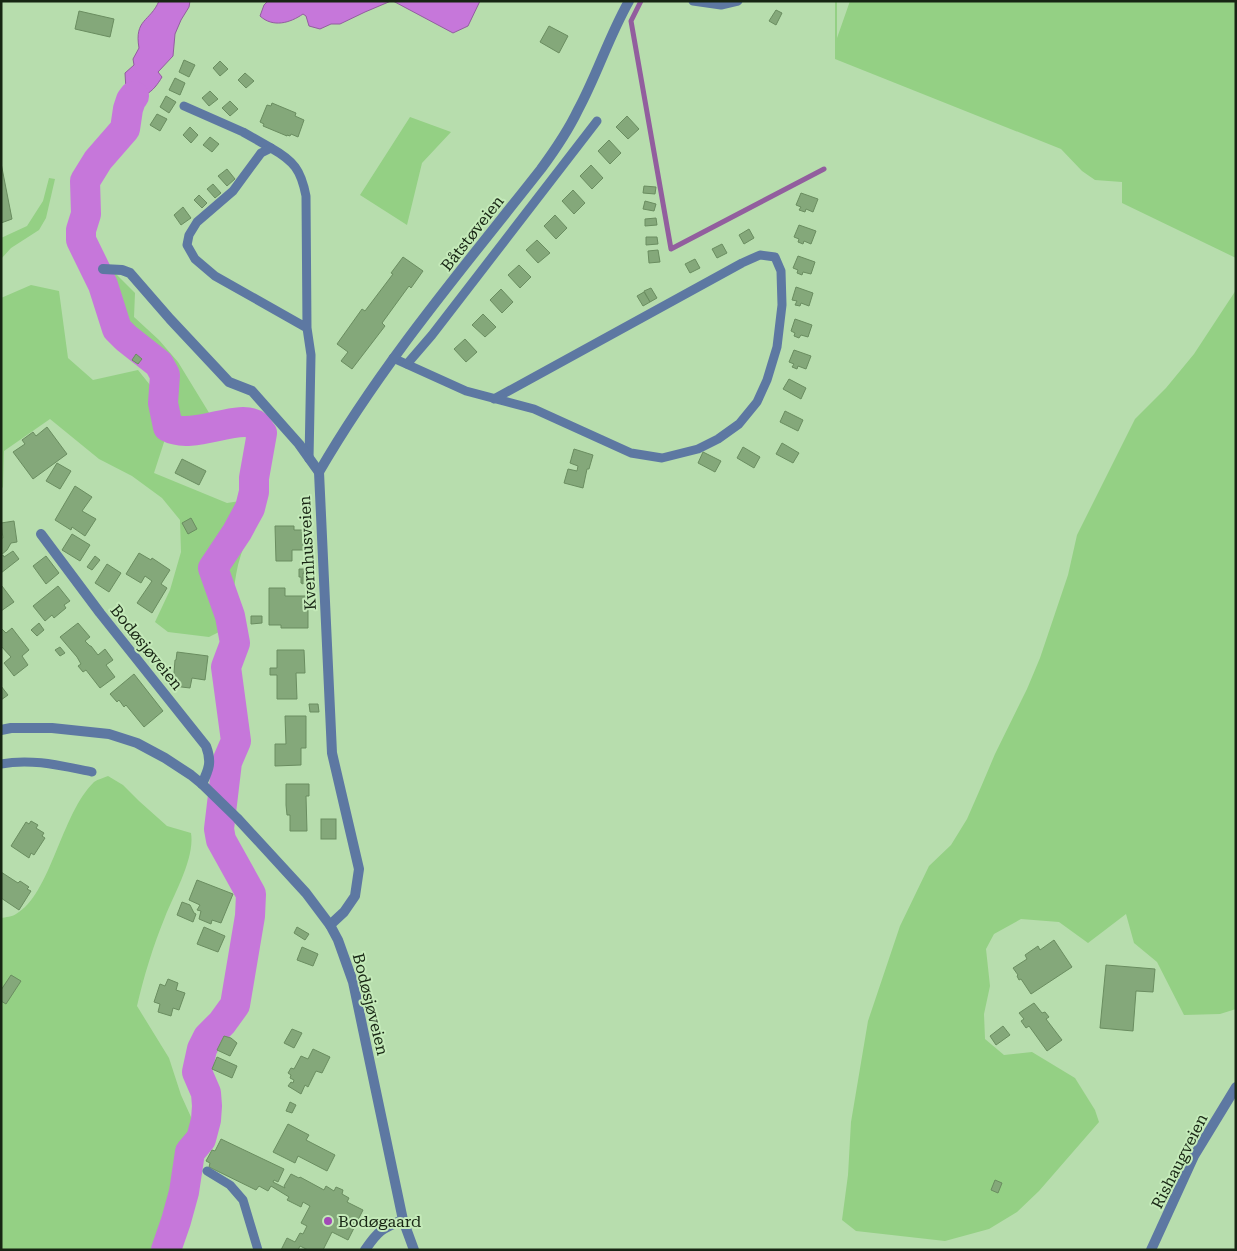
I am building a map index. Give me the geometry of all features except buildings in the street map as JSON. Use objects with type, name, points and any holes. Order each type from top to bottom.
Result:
[{"type":"street","name":"Båtstøveien","points":[[319,472],[362,402],[393,358],[562,140],[579,109],[629,1]]},
{"type":"street","name":"Kvernhusveien","points":[[103,268],[130,273],[229,382],[252,391],[299,444],[319,472],[332,753],[359,869],[354,896],[344,912],[330,925]]},
{"type":"street","name":"Bodøsjøveien","points":[[41,534],[112,628],[206,746],[210,758],[208,771],[202,784]]},
{"type":"street","name":"Bodøsjøveien","points":[[1,730],[11,728],[52,728],[110,734],[137,742],[171,762],[202,784],[228,808],[306,893],[330,925],[345,956],[353,982],[403,1220],[414,1250]]},
{"type":"street","name":"Rishaugveien","points":[[1151,1250],[1194,1156],[1236,1088]]},
{"type":"street","points":[[365,1250],[374,1237],[384,1228],[403,1220]]},
{"type":"lane","points":[[693,1],[721,5],[738,1]]},
{"type":"lane","points":[[184,106],[243,132],[284,155],[294,164],[302,178],[306,196],[307,328],[311,355],[310,459]]},
{"type":"lane","points":[[407,364],[432,336],[598,121]]},
{"type":"lane","points":[[271,148],[261,153],[233,191],[197,222],[189,235],[187,245],[195,259],[216,276],[307,328]]},
{"type":"lane","points":[[393,358],[466,391],[494,399],[534,409],[631,453],[662,458],[698,449],[718,439],[739,424],[757,402],[767,380],[777,347],[782,305],[781,271],[775,257],[760,255],[742,263],[494,399]]},
{"type":"lane","points":[[1,764],[49,762],[92,772]]},
{"type":"lane","points":[[207,1171],[230,1185],[243,1200],[258,1250]]},
{"type":"green space","points":[[835,1],[837,1],[837,38],[850,1],[1236,1],[1236,258],[1122,203],[1122,182],[1095,180],[1082,171],[1061,149],[835,59]]},
{"type":"green space","points":[[410,117],[451,132],[422,163],[407,225],[360,195]]},
{"type":"green space","points":[[49,178],[55,179],[46,218],[39,230],[11,248],[1,259],[1,238],[27,226],[43,201]]},
{"type":"green space","points":[[102,274],[116,274],[135,293],[134,317],[159,340],[178,362],[211,416],[213,426],[175,428],[171,426],[168,409],[169,378],[158,358],[144,346],[137,336],[119,327]]},
{"type":"green space","points":[[31,285],[59,291],[68,358],[93,380],[138,370],[150,385],[153,417],[166,436],[154,473],[227,503],[265,497],[240,556],[230,614],[225,629],[209,637],[168,632],[155,622],[170,590],[181,552],[180,520],[162,498],[132,476],[99,459],[50,419],[4,451],[3,487],[1,489],[1,298]]},
{"type":"green space","points":[[1236,290],[1236,1009],[1220,1014],[1184,1015],[1157,962],[1134,943],[1126,914],[1088,943],[1059,922],[1021,919],[994,934],[986,949],[990,986],[984,1014],[985,1039],[1004,1055],[1032,1052],[1075,1078],[1095,1110],[1099,1122],[1039,1191],[1017,1212],[989,1229],[945,1241],[856,1231],[842,1220],[848,1175],[851,1122],[868,1021],[900,926],[929,866],[951,845],[967,819],[1040,658],[1068,575],[1077,535],[1135,419],[1166,388],[1194,354]]},
{"type":"green space","points":[[108,776],[123,785],[167,826],[191,833],[190,853],[187,864],[157,939],[137,1006],[169,1058],[181,1095],[201,1139],[190,1152],[161,1250],[1,1250],[1,918],[14,915],[28,904],[47,872],[73,813],[83,796],[94,782]]},
{"type":"shaded area","points":[[159,1],[190,1],[189,7],[175,34],[173,56],[158,72],[162,77],[151,91],[141,96],[136,96],[126,90],[125,73],[134,65],[133,59],[139,48],[138,39],[141,26]]},
{"type":"shaded area","points":[[268,1],[391,1],[340,24],[331,24],[320,29],[309,26],[306,16],[303,14],[293,20],[282,23],[265,20],[260,16],[264,5]]},
{"type":"shaded area","points":[[393,1],[480,1],[468,26],[453,33]]},
{"type":"waterway","points":[[641,1],[631,21],[671,249],[824,169]]},
{"type":"waterway","points":[[134,96],[128,109],[125,129],[98,160],[85,181],[86,214],[81,230],[81,240],[103,285],[117,329],[159,364],[165,375],[163,403],[168,427],[190,431],[239,422],[257,426],[262,433],[250,508],[237,532],[213,568],[230,616],[235,643],[226,667],[236,741],[227,762],[219,829],[221,840],[251,894],[250,916],[235,1005],[222,1023],[208,1037],[202,1049],[197,1072],[206,1093],[206,1120],[201,1139],[190,1152],[184,1192],[166,1250]]},
{"type":"place","name":"Bodøgaard","points":[[328,1221]]}]
